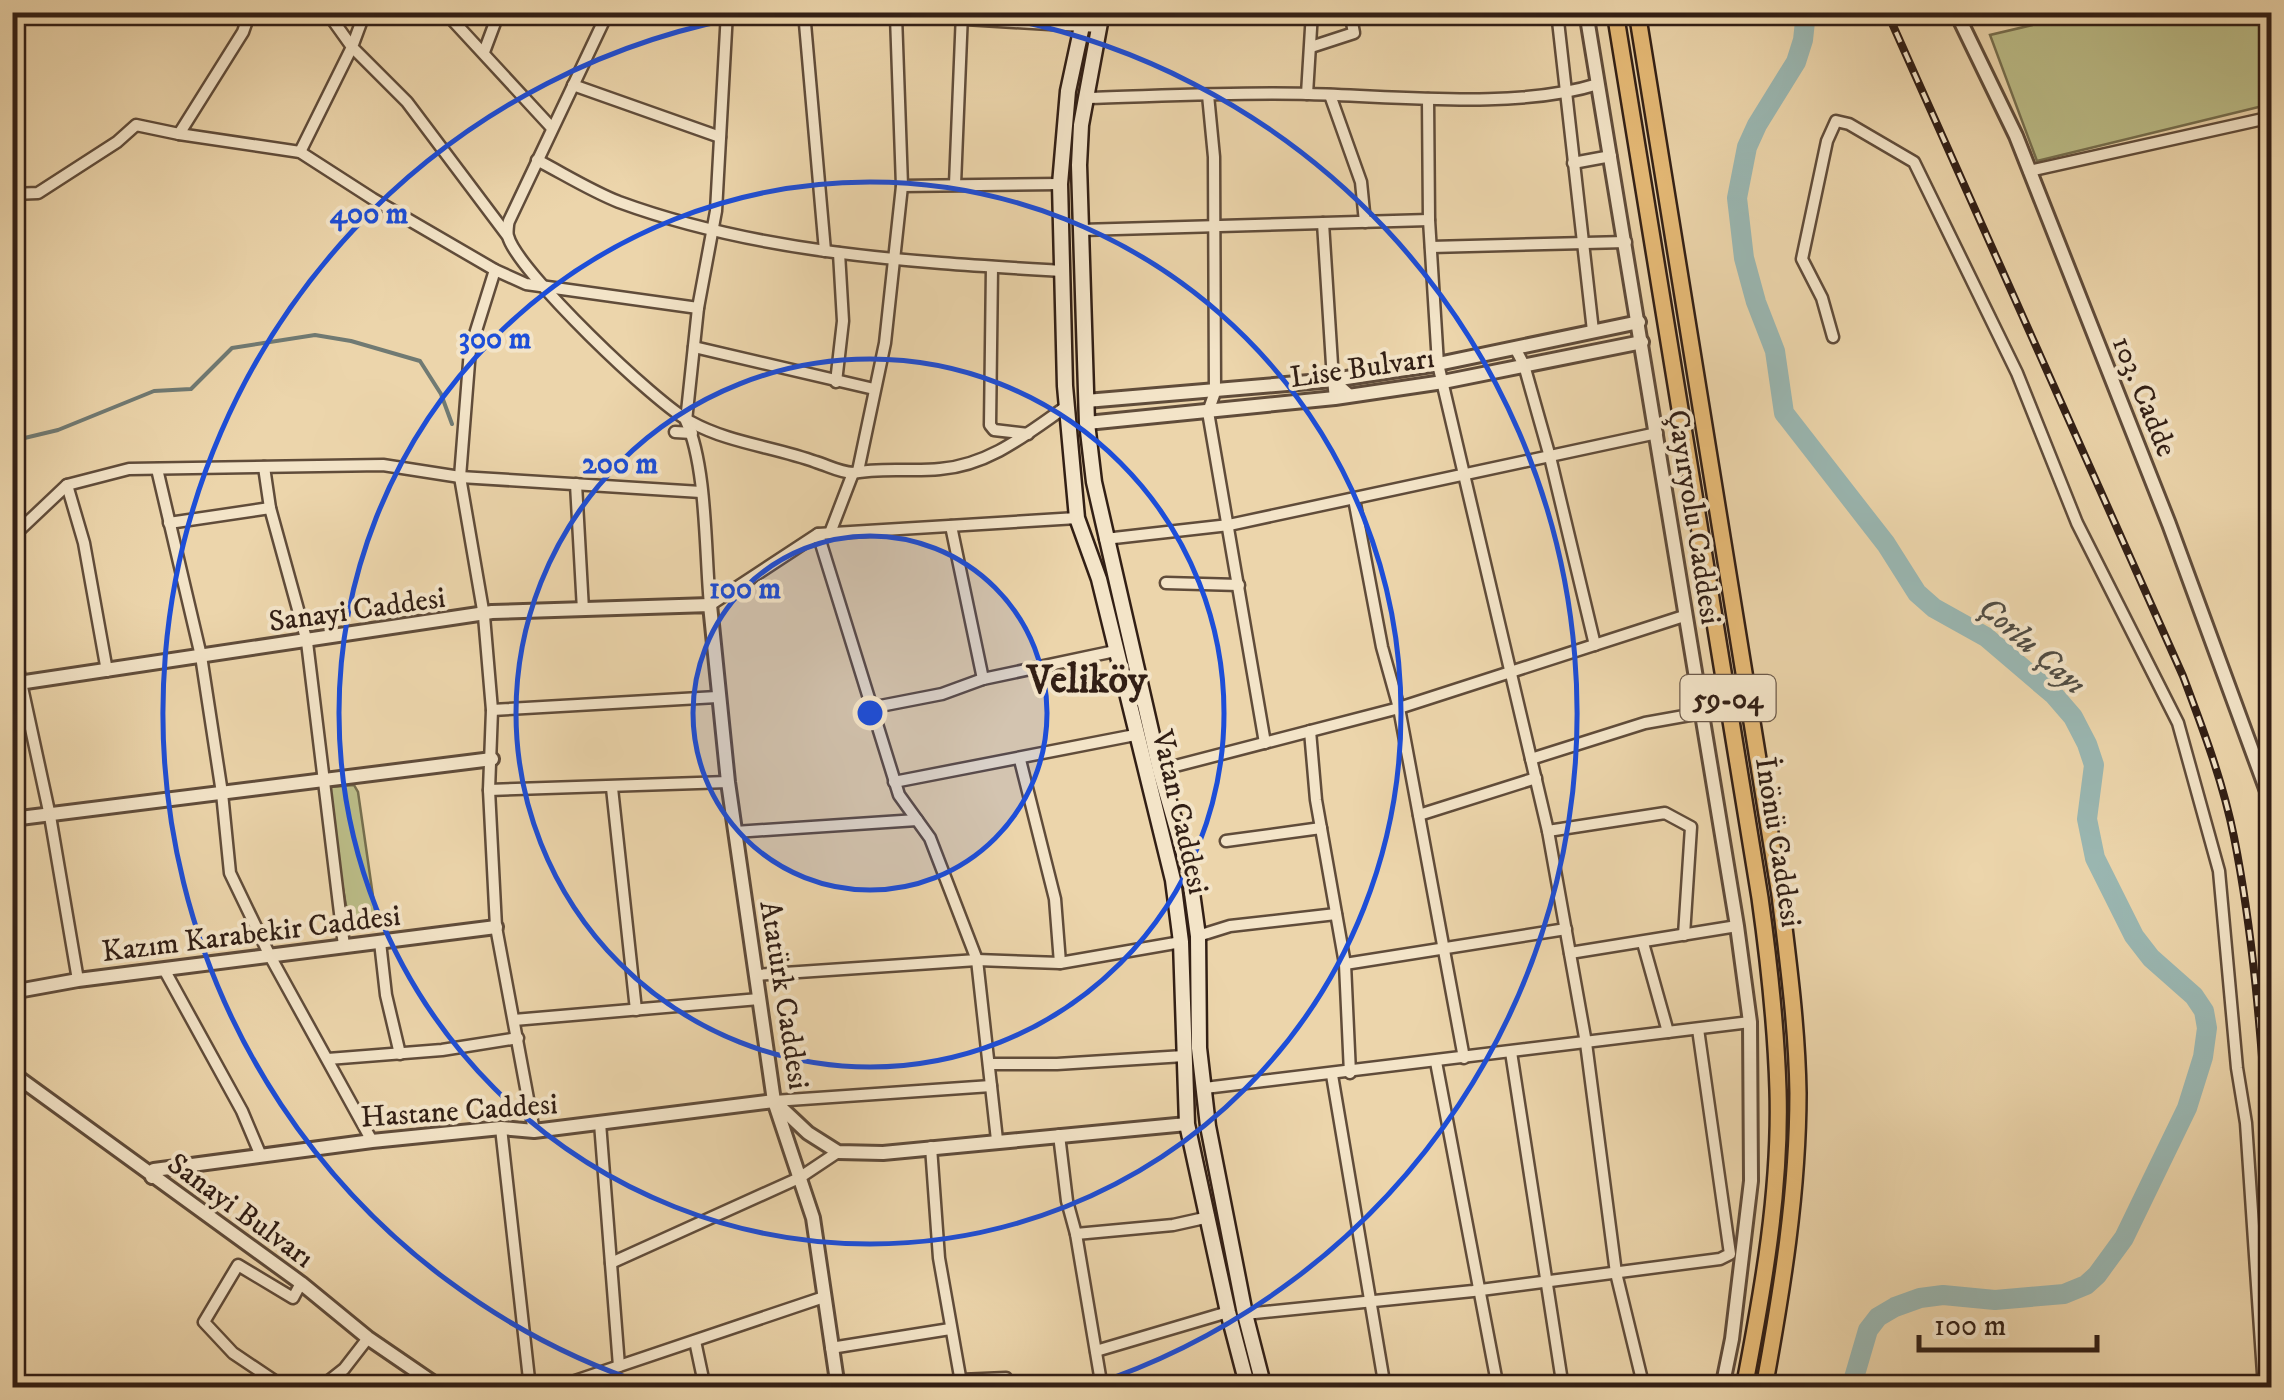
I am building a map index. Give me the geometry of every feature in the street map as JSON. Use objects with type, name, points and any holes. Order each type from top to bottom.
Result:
[{"type":"main road","name":"İnönü Caddesi","points":[[1616,12],[1773,996],[1778,1094],[1774,1191],[1763,1287],[1744,1388]]},
{"type":"main road","name":"59-04","points":[[1637,12],[1793,994],[1798,1094],[1793,1192],[1782,1290],[1764,1388]]},
{"type":"main road","name":"Vatan Caddesi","points":[[1084,19],[1068,91],[1060,184],[1067,406],[1078,518],[1098,579],[1173,880],[1181,942],[1187,1124],[1248,1388]]},
{"type":"main road","name":"Vatan Caddesi","points":[[1101,20],[1078,165],[1086,423],[1105,538],[1160,770],[1189,871],[1198,936],[1199,1048],[1206,1106],[1244,1314],[1264,1388]]},
{"type":"main road","points":[[1186,1108],[1206,1106]]},
{"type":"street","points":[[180,134],[237,42],[250,12]]},
{"type":"street","points":[[327,12],[352,47],[407,102],[543,286],[577,323],[686,420],[711,432],[855,472],[944,469],[977,462],[1006,448],[1067,406]]},
{"type":"street","points":[[300,152],[365,12]]},
{"type":"street","points":[[444,12],[552,128]]},
{"type":"street","points":[[484,52],[499,12]]},
{"type":"street","points":[[507,234],[508,220],[608,12]]},
{"type":"street","points":[[727,12],[712,231],[698,308],[686,420],[692,432],[701,492],[710,605],[818,534],[1078,518]]},
{"type":"street","points":[[804,12],[824,251]]},
{"type":"street","points":[[850,12],[1101,20]]},
{"type":"street","points":[[1307,94],[1312,12]]},
{"type":"street","points":[[1311,47],[1354,33],[1350,12]]},
{"type":"street","points":[[1558,12],[1594,331]]},
{"type":"street","name":"Çayıryolu Caddesi","points":[[1586,12],[1738,926],[1750,1022],[1751,1180],[1732,1339],[1722,1388]]},
{"type":"street","name":"103. Cadde","points":[[1956,12],[2016,136],[2168,524],[2272,805]]},
{"type":"street","points":[[954,184],[962,15]]},
{"type":"street","points":[[830,533],[855,472],[886,343],[902,186],[896,16]]},
{"type":"street","points":[[1087,98],[1330,94],[1428,99],[1565,94],[1598,84]]},
{"type":"street","points":[[573,85],[720,137]]},
{"type":"street","points":[[1330,94],[1361,182],[1366,222]]},
{"type":"street","points":[[1208,95],[1214,156],[1215,392],[1208,412],[1264,743]]},
{"type":"street","points":[[1428,99],[1429,220],[1438,364],[1548,831],[1586,1043],[1616,1273],[1644,1388]]},
{"type":"street","points":[[2030,172],[2272,117]]},
{"type":"street","points":[[1833,338],[1822,298],[1802,259],[1827,140],[1836,121],[1914,162],[2017,373],[2077,522],[2178,722],[2219,871],[2237,1068],[2246,1123],[2264,1388]]},
{"type":"street","points":[[12,194],[38,192],[117,142],[136,125],[300,152],[372,199],[526,284],[698,308]]},
{"type":"street","points":[[1573,163],[1611,156]]},
{"type":"street","points":[[537,160],[616,200],[712,231],[894,260],[1062,272]]},
{"type":"street","points":[[902,186],[1060,184]]},
{"type":"street","points":[[1080,230],[1429,220]]},
{"type":"street","points":[[1323,223],[1336,398]]},
{"type":"street","points":[[1431,246],[1626,242]]},
{"type":"street","points":[[836,382],[843,321],[839,253]]},
{"type":"street","points":[[992,267],[990,425],[994,430],[1028,434]]},
{"type":"street","points":[[495,270],[470,350],[460,476],[484,616],[492,710],[489,790],[496,926],[534,1132]]},
{"type":"street","name":"Lise Bulvarı","points":[[1086,402],[1333,380],[1438,364],[1639,322]]},
{"type":"street","name":"Lise Bulvarı","points":[[1086,423],[1352,396],[1642,342]]},
{"type":"street","points":[[694,347],[874,389]]},
{"type":"street","points":[[1515,348],[1524,365],[1550,457],[1596,645]]},
{"type":"street","points":[[1333,380],[1352,396]]},
{"type":"street","points":[[675,432],[692,432]]},
{"type":"street","points":[[1105,538],[1229,525],[1656,434]]},
{"type":"street","points":[[12,536],[68,485],[129,469],[383,465],[460,476],[701,492]]},
{"type":"street","points":[[264,467],[270,508],[306,642],[344,946]]},
{"type":"street","points":[[156,469],[200,656],[222,793],[230,873],[270,956],[372,1141]]},
{"type":"street","points":[[576,484],[583,610]]},
{"type":"street","points":[[68,485],[84,543],[107,671]]},
{"type":"street","points":[[1354,498],[1382,646],[1399,708],[1464,1058]]},
{"type":"street","points":[[169,523],[270,508]]},
{"type":"street","points":[[951,526],[982,679]]},
{"type":"street","points":[[818,534],[894,782],[930,838],[977,960],[997,1140]]},
{"type":"street","points":[[1166,583],[1238,585]]},
{"type":"street","name":"Sanayi Caddesi","points":[[18,684],[492,612],[710,605]]},
{"type":"street","name":"Atatürk Caddesi","points":[[710,605],[717,697],[774,1100],[812,1218],[838,1388]]},
{"type":"street","points":[[1160,770],[1399,708],[1684,616]]},
{"type":"street","points":[[12,641],[18,684],[50,816],[78,980]]},
{"type":"street","points":[[870,708],[1115,650]]},
{"type":"street","points":[[492,710],[717,697]]},
{"type":"street","points":[[1531,759],[1645,723],[1701,713]]},
{"type":"street","points":[[1310,731],[1321,828],[1346,964],[1350,1073]]},
{"type":"street","points":[[894,782],[1135,735]]},
{"type":"street","points":[[12,819],[492,759]]},
{"type":"street","points":[[1020,760],[1055,899],[1060,963]]},
{"type":"street","points":[[1419,815],[1536,778]]},
{"type":"street","points":[[489,790],[728,782]]},
{"type":"street","points":[[612,788],[636,1010]]},
{"type":"street","points":[[1548,831],[1665,814],[1692,827],[1684,935]]},
{"type":"street","points":[[735,832],[917,820]]},
{"type":"street","points":[[1226,842],[1321,828]]},
{"type":"street","points":[[1198,936],[1230,926],[1336,914]]},
{"type":"street","name":"Kazım Karabekir Caddesi","points":[[12,992],[496,926]]},
{"type":"street","points":[[1570,953],[1738,926]]},
{"type":"street","points":[[1346,964],[1566,928]]},
{"type":"street","points":[[380,942],[386,994],[400,1054]]},
{"type":"street","points":[[756,975],[977,960],[1060,963],[1181,942]]},
{"type":"street","points":[[1643,943],[1668,1032]]},
{"type":"street","points":[[166,971],[242,1111],[261,1156]]},
{"type":"street","points":[[514,1020],[759,999]]},
{"type":"street","points":[[1205,1088],[1750,1022]]},
{"type":"street","points":[[1244,1314],[1545,1282],[1720,1259],[1730,1254],[1698,1028]]},
{"type":"street","points":[[328,1059],[518,1038]]},
{"type":"street","points":[[1511,1052],[1563,1388]]},
{"type":"street","points":[[989,1064],[1184,1056]]},
{"type":"street","points":[[1436,1062],[1498,1388]]},
{"type":"street","name":"Sanayi Bulvarı","points":[[12,1073],[441,1388]]},
{"type":"street","points":[[1332,1075],[1384,1388]]},
{"type":"street","points":[[774,1100],[992,1086]]},
{"type":"street","points":[[774,1100],[808,1133],[838,1152],[883,1153],[1187,1124]]},
{"type":"street","name":"Hastane Caddesi","points":[[152,1177],[154,1170],[372,1141],[501,1128],[534,1132],[774,1100]]},
{"type":"street","points":[[600,1123],[619,1366]]},
{"type":"street","points":[[501,1128],[530,1388]]},
{"type":"street","points":[[1060,1135],[1066,1200],[1076,1234],[1102,1388]]},
{"type":"street","points":[[931,1147],[939,1258],[961,1384],[1006,1378],[1012,1388]]},
{"type":"street","points":[[611,1263],[799,1178],[838,1152]]},
{"type":"street","points":[[1076,1234],[1209,1217]]},
{"type":"street","points":[[245,1269],[255,1252]]},
{"type":"street","points":[[285,1388],[233,1353],[204,1322],[238,1265],[293,1298],[301,1283]]},
{"type":"street","points":[[554,1388],[824,1297]]},
{"type":"street","points":[[1096,1351],[1228,1312]]},
{"type":"street","points":[[831,1348],[950,1329]]},
{"type":"street","points":[[320,1388],[344,1369],[368,1338]]},
{"type":"street","points":[[696,1340],[705,1388]]},
{"type":"green space","points":[[2083,13],[2271,13],[2271,104],[2037,161],[1990,35]]},
{"type":"green space","points":[[354,785],[376,917],[373,922],[355,925],[349,922],[326,795],[331,787]]},
{"type":"waterway","name":"Çorlu Çayı","points":[[1806,12],[1796,62],[1747,147],[1737,198],[1744,258],[1775,351],[1784,413],[1886,544],[1917,593],[1934,608],[1986,637],[2054,695],[2073,717],[2094,765],[2087,819],[2095,858],[2134,936],[2151,958],[2194,996],[2204,1011],[2207,1028],[2203,1057],[2187,1108],[2124,1238],[2097,1275],[2086,1285],[2064,1294],[1995,1300],[1943,1295],[1895,1307],[1878,1317],[1868,1330],[1851,1388]]},
{"type":"waterway","points":[[12,441],[58,430],[154,391],[191,389],[232,348],[315,335],[420,361],[441,394],[452,424]]},
{"type":"railway","points":[[1887,12],[2183,676],[2212,756],[2234,837],[2248,924],[2272,1189]]},
{"type":"district","name":"Veliköy","points":[[1087,678]]}]
